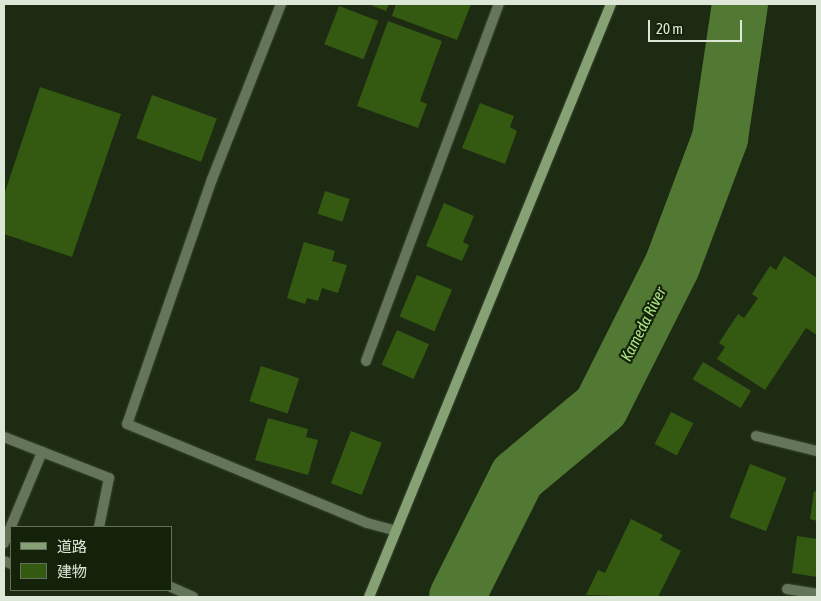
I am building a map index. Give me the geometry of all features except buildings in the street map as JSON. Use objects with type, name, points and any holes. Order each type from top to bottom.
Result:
[{"type":"street","points":[[281,4],[212,179],[128,424],[367,523],[396,531]]},
{"type":"street","points":[[366,360],[499,4]]},
{"type":"street","points":[[369,597],[611,4]]},
{"type":"street","points":[[756,436],[817,451]]},
{"type":"street","points":[[4,437],[110,478],[99,526]]},
{"type":"street","points":[[11,526],[42,452]]},
{"type":"street","points":[[4,543],[10,529]]},
{"type":"street","points":[[172,587],[192,597]]},
{"type":"street","points":[[787,589],[817,594]]},
{"type":"waterway","name":"Kameda River","points":[[457,597],[517,477],[601,407],[672,266],[720,138],[740,4]]}]
